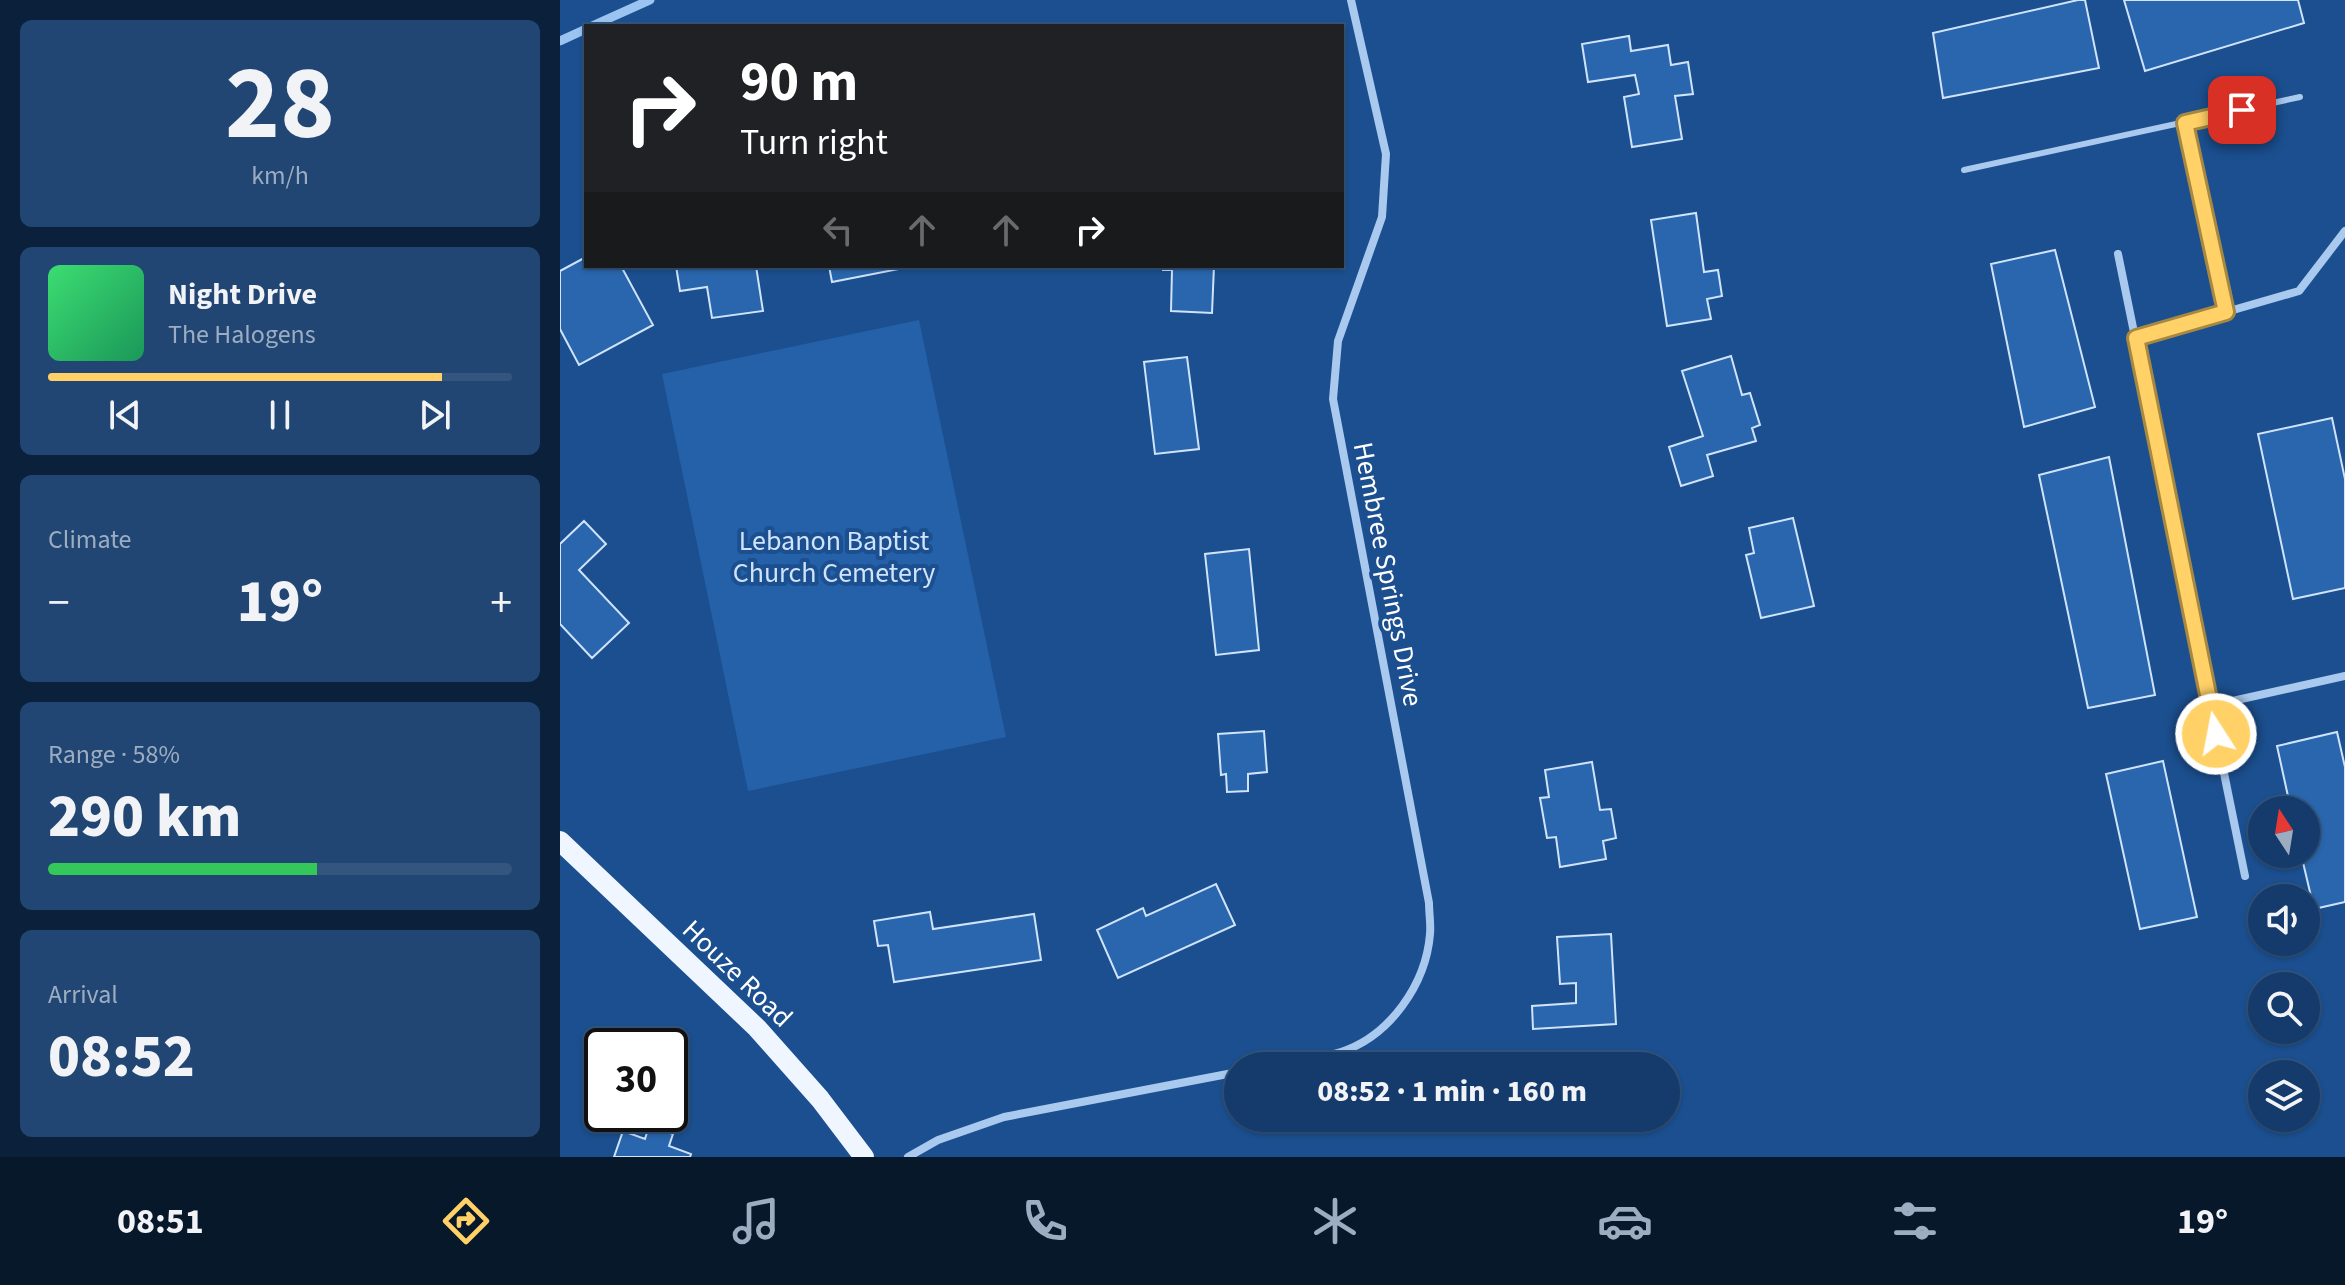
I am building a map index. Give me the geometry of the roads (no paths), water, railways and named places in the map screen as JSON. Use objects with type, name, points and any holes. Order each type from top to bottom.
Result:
[{"type":"main road","name":"Houze Road","points":[[560,841],[757,1028],[820,1099],[864,1157]]},
{"type":"street","name":"Hembree Springs Drive","points":[[1342,1052],[1369,1037],[1395,1016],[1413,990],[1425,962],[1430,934],[1429,903],[1333,399],[1338,341],[1382,217],[1386,154],[1351,0]]},
{"type":"street","points":[[2136,338],[2299,291],[2345,231]]},
{"type":"street","points":[[2118,254],[2245,876]]},
{"type":"street","points":[[2210,706],[2345,676]]},
{"type":"street","points":[[908,1157],[938,1140],[1004,1117],[1224,1075]]},
{"type":"lane","points":[[1964,170],[2300,97]]},
{"type":"lane","points":[[2185,123],[2226,312]]},
{"type":"waterway","points":[[596,24],[650,0]]},
{"type":"waterway","points":[[560,41],[584,30]]},
{"type":"park label","name":"Lebanon Baptist Church Cemetery","points":[[834,556]]}]
